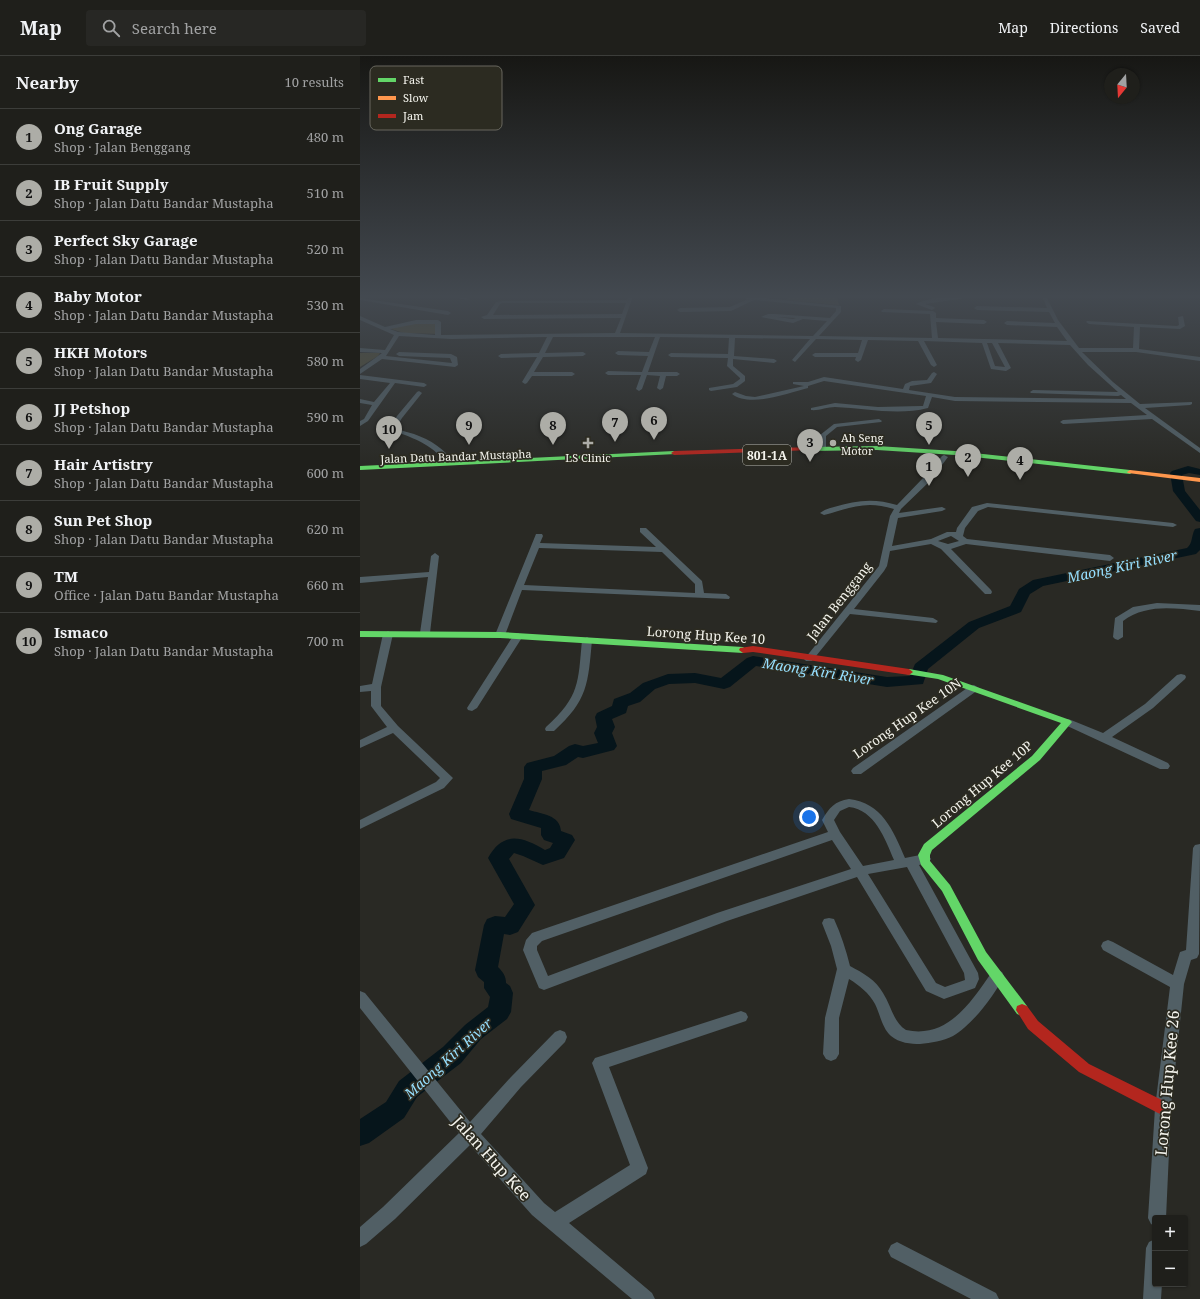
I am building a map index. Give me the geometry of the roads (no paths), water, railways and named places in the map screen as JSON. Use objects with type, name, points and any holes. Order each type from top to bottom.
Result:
[{"type":"main road","name":"Jalan Datu Bandar Mustapha","points":[[360,468],[625,455],[824,448],[877,448],[955,453],[1171,479],[1200,485]]},
{"type":"main road","name":"Jalan Datu Bandar Mustapha","points":[[360,472],[770,455],[838,454],[944,457],[1171,479]]},
{"type":"main road","name":"Jalan Datu Bandar Mustapha","points":[[1183,481],[1200,480]]},
{"type":"main road","name":"Lorong Hup Kee 10","points":[[360,634],[425,633],[500,635],[734,650],[753,649],[809,659],[932,676],[974,688],[1067,722]]},
{"type":"main road","name":"Lorong Hup Kee 10P","points":[[926,853],[1036,758],[1067,722]]},
{"type":"main road","points":[[926,853],[982,956],[1033,1025],[1084,1068],[1163,1108]]},
{"type":"street","points":[[360,372],[385,354]]},
{"type":"street","points":[[382,357],[456,364],[454,358],[451,356],[416,354]]},
{"type":"street","points":[[410,360],[416,354]]},
{"type":"street","points":[[501,356],[542,354]]},
{"type":"street","points":[[525,382],[542,354]]},
{"type":"street","points":[[638,389],[651,354]]},
{"type":"street","points":[[795,360],[800,354]]},
{"type":"street","points":[[815,355],[858,357],[859,354]]},
{"type":"street","points":[[928,354],[934,365]]},
{"type":"street","points":[[988,354],[993,368],[1008,368],[1001,354]]},
{"type":"street","points":[[1082,354],[1100,373],[1124,394],[1200,451]]},
{"type":"street","points":[[1164,354],[1200,359]]},
{"type":"street","points":[[671,355],[731,356],[774,361]]},
{"type":"street","points":[[711,389],[735,386],[744,380],[743,377],[730,366],[731,356]]},
{"type":"street","points":[[608,373],[677,374]]},
{"type":"street","points":[[529,374],[572,374]]},
{"type":"street","points":[[660,388],[663,374]]},
{"type":"street","points":[[906,392],[907,385],[912,383],[929,382],[934,374]]},
{"type":"street","points":[[360,376],[424,385]]},
{"type":"street","points":[[794,383],[808,384],[816,381],[830,380],[929,396],[968,400],[1133,401]]},
{"type":"street","points":[[360,424],[366,420],[376,404],[394,381]]},
{"type":"street","points":[[735,394],[745,398],[756,399],[804,388],[816,381]]},
{"type":"street","points":[[1033,392],[1124,394]]},
{"type":"street","points":[[419,393],[392,428],[432,444],[446,456],[451,464]]},
{"type":"street","points":[[813,409],[832,405],[873,409],[921,408],[926,406],[929,396]]},
{"type":"street","points":[[360,401],[376,404]]},
{"type":"street","points":[[1139,406],[1190,402]]},
{"type":"street","points":[[360,411],[369,414]]},
{"type":"street","points":[[1063,422],[1153,417]]},
{"type":"street","points":[[824,448],[823,435],[832,426],[879,421]]},
{"type":"street","points":[[896,512],[944,457]]},
{"type":"street","points":[[824,513],[854,503],[876,502],[896,512],[942,509]]},
{"type":"street","points":[[887,549],[934,542],[961,528],[975,508],[987,505],[1173,526]]},
{"type":"street","name":"Jalan Benggang","points":[[809,659],[849,611],[883,566],[896,512]]},
{"type":"street","points":[[945,548],[961,543],[961,528]]},
{"type":"street","points":[[642,530],[699,583],[700,596]]},
{"type":"street","points":[[950,534],[961,539],[1110,558]]},
{"type":"street","points":[[500,635],[539,536]]},
{"type":"street","points":[[934,542],[945,548],[988,592]]},
{"type":"street","points":[[535,545],[664,550]]},
{"type":"street","points":[[425,633],[435,556]]},
{"type":"street","points":[[360,580],[432,574]]},
{"type":"street","points":[[519,587],[726,597]]},
{"type":"street","points":[[1118,637],[1118,620],[1126,613],[1150,606],[1200,608]]},
{"type":"street","points":[[849,611],[933,621]]},
{"type":"street","points":[[360,825],[440,785],[447,778],[394,728],[376,706],[376,687],[388,634]]},
{"type":"street","points":[[472,708],[518,636]]},
{"type":"street","points":[[550,729],[563,717],[577,698],[583,675],[587,640]]},
{"type":"street","points":[[1104,738],[1149,706],[1181,677]]},
{"type":"street","points":[[360,689],[376,687]]},
{"type":"street","name":"Lorong Hup Kee 10N","points":[[857,771],[974,688]]},
{"type":"street","points":[[1067,722],[1164,766]]},
{"type":"street","points":[[360,744],[394,728]]},
{"type":"street","points":[[854,803],[863,805],[887,830],[965,962],[971,974],[972,979],[970,984],[944,993],[930,987],[860,871],[835,834],[828,820],[835,808],[844,804],[854,803]]},
{"type":"street","points":[[835,834],[540,936],[530,944],[530,950],[544,984],[722,918],[860,871],[906,862],[926,853]]},
{"type":"street","points":[[1196,955],[1196,908],[1199,848]]},
{"type":"street","points":[[829,923],[838,946],[844,969],[832,1018],[831,1054]]},
{"type":"street","points":[[1108,946],[1177,984]]},
{"type":"street","name":"Lorong Hup Kee 26","points":[[1157,1215],[1163,1108],[1177,984],[1185,956],[1196,955]]},
{"type":"street","points":[[965,962],[982,956]]},
{"type":"street","points":[[844,969],[869,984],[879,998],[895,1030],[903,1035],[913,1038],[930,1036],[950,1030],[980,1001],[997,976]]},
{"type":"street","name":"Jalan Hup Kee","points":[[360,997],[428,1085],[538,1209],[646,1299]]},
{"type":"street","points":[[555,1222],[640,1168],[600,1063],[741,1017]]},
{"type":"street","points":[[360,1238],[389,1213],[470,1134],[516,1082],[560,1037]]},
{"type":"street","points":[[897,1251],[990,1299]]},
{"type":"street","points":[[1152,1299],[1155,1251]]},
{"type":"waterway","name":"Maong Kiri River","points":[[1200,472],[1188,469],[1176,473],[1179,491],[1200,518]]},
{"type":"waterway","name":"Maong Kiri River","points":[[360,1134],[395,1110],[408,1089],[452,1055],[473,1032],[499,1012],[502,993],[495,988],[495,978],[486,970],[495,925],[510,926],[525,905],[498,858],[510,845],[529,850],[543,858],[557,853],[565,840],[551,835],[551,825],[544,821],[518,814],[533,779],[533,767],[560,761],[575,750],[583,752],[608,746],[603,733],[606,727],[603,717],[620,709],[620,703],[636,697],[649,686],[668,679],[695,678],[724,684],[753,661],[887,682],[917,681],[921,667],[974,625],[1016,609],[1024,592],[1038,583],[1191,551],[1197,546],[1200,532]]},
{"type":"place","name":"JJ Petshop","points":[[654,440]]},
{"type":"place","name":"Hair Artistry","points":[[615,442]]},
{"type":"place","name":"LS Clinic","points":[[588,443]]},
{"type":"place","name":"Ah Seng Motor","points":[[833,443]]},
{"type":"place","name":"TM","points":[[469,445]]},
{"type":"place","name":"Sun Pet Shop","points":[[553,445]]},
{"type":"place","name":"HKH Motors","points":[[929,445]]},
{"type":"place","name":"Ismaco","points":[[389,449]]},
{"type":"place","name":"Perfect Sky Garage","points":[[810,462]]},
{"type":"place","name":"IB Fruit Supply","points":[[968,477]]},
{"type":"place","name":"Baby Motor","points":[[1020,480]]},
{"type":"place","name":"Ong Garage","points":[[929,486]]}]
